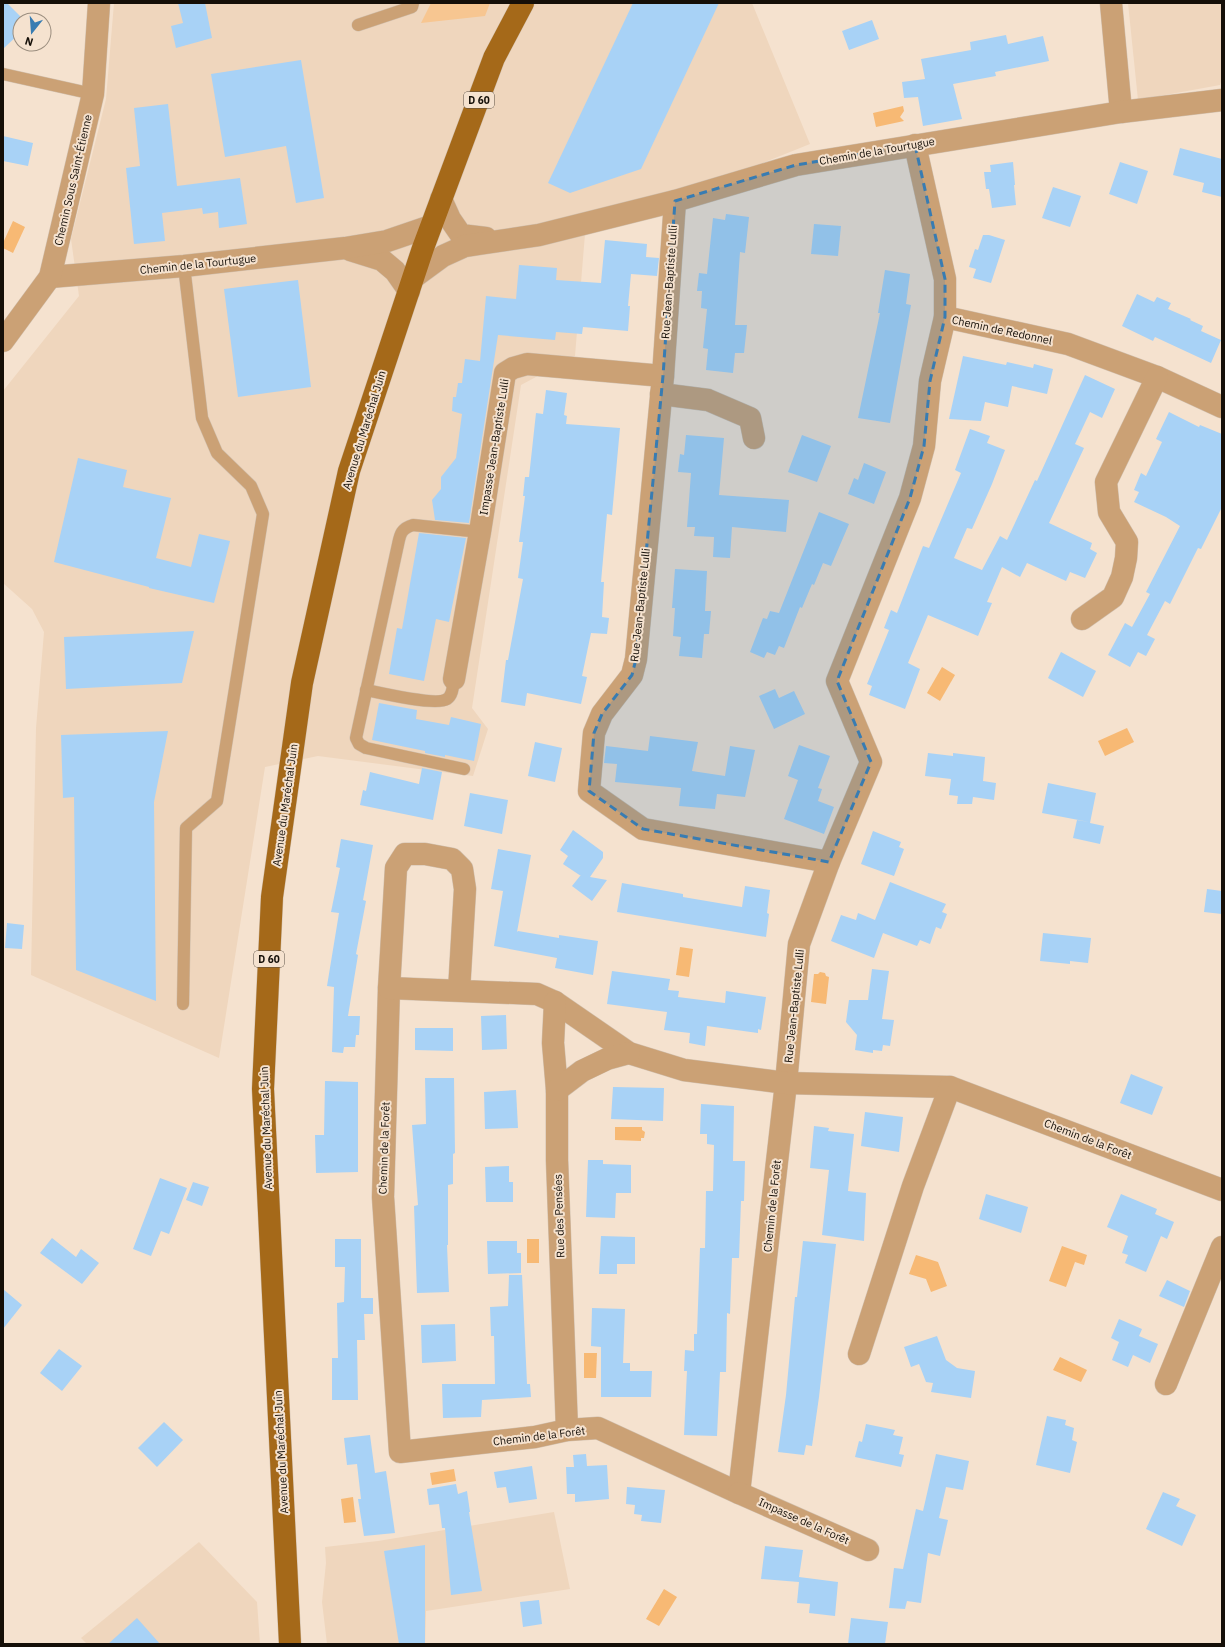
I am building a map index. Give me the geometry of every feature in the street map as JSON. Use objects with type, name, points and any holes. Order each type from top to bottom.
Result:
[{"type":"main road","name":"Avenue du Maréchal Juin","points":[[290,1644],[262,1089],[272,897],[302,683],[349,471],[431,226],[494,58],[522,3]]},
{"type":"street","name":"Chemin Sous Saint-Étienne","points":[[3,341],[50,277],[93,94],[99,3]]},
{"type":"street","points":[[1110,3],[1121,112]]},
{"type":"street","name":"Chemin de la Tourtugue","points":[[345,248],[382,260],[411,284],[443,256],[465,246],[539,235],[675,201],[796,165],[1121,112],[1222,100]]},
{"type":"street","name":"Chemin de Redonnel","points":[[915,145],[945,279],[945,317],[1068,344],[1157,377],[1222,407]]},
{"type":"street","name":"Chemin de la Tourtugue","points":[[442,199],[450,219],[461,235],[491,239],[539,235]]},
{"type":"street","name":"Rue Jean-Baptiste Lulli","points":[[675,201],[662,385],[636,659],[632,675],[602,714],[594,732],[589,791],[643,829],[829,862]]},
{"type":"street","name":"Chemin de la Tourtugue","points":[[50,277],[184,266],[345,248],[387,241],[431,226]]},
{"type":"street","name":"Rue Jean-Baptiste Lulli","points":[[786,1083],[799,944],[829,862],[871,762],[837,680],[910,498],[924,446],[930,381],[945,317]]},
{"type":"street","name":"Impasse Jean-Baptiste Lulli","points":[[454,679],[480,532],[505,373],[513,368],[527,364],[662,385]]},
{"type":"street","points":[[1082,619],[1113,596],[1122,577],[1126,558],[1127,542],[1109,512],[1106,482],[1157,377]]},
{"type":"street","points":[[662,385],[708,400],[750,418],[754,438]]},
{"type":"street","name":"Chemin de la Forêt","points":[[459,991],[465,889],[462,869],[452,859],[425,854],[404,854],[396,868],[389,988],[383,1197],[400,1452],[535,1437],[567,1430],[598,1428],[740,1493],[786,1083]]},
{"type":"street","name":"Chemin de la Forêt","points":[[389,988],[537,994],[555,1002],[629,1053],[684,1070],[786,1083],[950,1087],[1222,1190]]},
{"type":"street","name":"Rue des Pensées","points":[[555,1002],[553,1043],[557,1090],[557,1160],[567,1430]]},
{"type":"street","points":[[557,1090],[582,1071],[607,1059],[629,1053]]},
{"type":"street","points":[[859,1354],[913,1186],[950,1087]]},
{"type":"street","points":[[1166,1384],[1222,1247]]},
{"type":"street","name":"Impasse de la Forêt","points":[[740,1493],[868,1550]]},
{"type":"lane","points":[[358,25],[412,7],[413,3]]},
{"type":"lane","points":[[3,74],[93,94]]},
{"type":"lane","points":[[183,1004],[186,828],[217,801],[263,514],[251,486],[217,452],[202,418],[184,266]]},
{"type":"lane","points":[[464,769],[366,748],[359,744],[356,738],[402,530],[413,525],[480,532]]},
{"type":"lane","points":[[366,690],[424,700],[440,701],[447,699],[451,694],[454,679]]},
{"type":"highlighted area","points":[[915,145],[945,279],[945,317],[930,381],[924,446],[910,498],[837,681],[871,762],[829,862],[643,829],[589,791],[594,733],[602,714],[632,675],[636,659],[663,376],[675,201],[796,165]]},
{"type":"shaded area","points":[[114,3],[752,3],[810,144],[585,234],[575,356],[521,385],[472,708],[488,729],[473,776],[318,756],[265,767],[219,1058],[31,975],[36,728],[44,632],[32,609],[3,583],[3,391],[79,296],[71,239],[106,99]]},
{"type":"shaded area","points":[[431,3],[490,3],[485,16],[421,23]]},
{"type":"shaded area","points":[[1128,3],[1222,3],[1222,78],[1220,85],[1138,100]]},
{"type":"shaded area","points":[[903,106],[904,111],[900,117],[904,121],[876,127],[873,113]]},
{"type":"shaded area","points":[[13,221],[25,227],[13,253],[3,248],[3,243]]},
{"type":"shaded area","points":[[942,667],[955,675],[940,701],[927,693]]},
{"type":"shaded area","points":[[1127,728],[1134,742],[1105,756],[1098,741]]},
{"type":"shaded area","points":[[680,947],[693,949],[689,977],[676,975]]},
{"type":"shaded area","points":[[820,972],[825,973],[826,976],[829,977],[826,1004],[811,1002],[814,974],[818,974]]},
{"type":"shaded area","points":[[615,1127],[642,1127],[642,1130],[645,1132],[644,1138],[641,1138],[641,1141],[615,1140]]},
{"type":"shaded area","points":[[527,1239],[539,1239],[539,1263],[527,1263]]},
{"type":"shaded area","points":[[1062,1246],[1087,1255],[1084,1265],[1075,1262],[1066,1287],[1049,1281]]},
{"type":"shaded area","points":[[916,1255],[938,1262],[947,1286],[931,1292],[926,1279],[909,1274]]},
{"type":"shaded area","points":[[584,1353],[597,1353],[596,1378],[584,1378]]},
{"type":"shaded area","points":[[1060,1357],[1087,1370],[1081,1382],[1053,1370]]},
{"type":"shaded area","points":[[454,1469],[456,1481],[432,1485],[430,1473]]},
{"type":"shaded area","points":[[353,1497],[356,1522],[344,1523],[341,1499]]},
{"type":"shaded area","points":[[554,1512],[570,1589],[426,1611],[425,1644],[327,1644],[322,1602],[326,1563],[325,1547],[378,1541]]},
{"type":"shaded area","points":[[199,1542],[257,1602],[260,1644],[87,1644],[81,1638]]},
{"type":"shaded area","points":[[664,1589],[677,1597],[659,1626],[646,1619]]},
{"type":"building","points":[[3,3],[7,3],[16,12],[12,12],[12,41],[3,49]]},
{"type":"building","points":[[178,3],[205,3],[212,38],[176,48],[171,26],[183,23]]},
{"type":"building","points":[[633,3],[719,3],[641,169],[570,193],[548,183]]},
{"type":"building","points":[[872,20],[879,39],[849,50],[842,31]]},
{"type":"building","points":[[1006,35],[1008,44],[1043,36],[1049,61],[995,72],[996,76],[953,84],[962,119],[923,126],[918,97],[904,98],[902,82],[925,79],[921,59],[971,50],[970,42]]},
{"type":"building","points":[[301,60],[324,198],[296,203],[286,146],[225,157],[211,74]]},
{"type":"building","points":[[168,104],[177,186],[240,178],[247,224],[219,228],[218,212],[203,214],[202,208],[162,213],[165,241],[134,244],[126,168],[140,166],[134,108]]},
{"type":"building","points":[[3,136],[33,143],[28,166],[3,161]]},
{"type":"building","points":[[1180,148],[1222,159],[1222,197],[1202,192],[1204,183],[1173,175]]},
{"type":"building","points":[[1013,162],[1016,205],[992,208],[989,189],[986,189],[984,172],[991,172],[990,165]]},
{"type":"building","points":[[1120,162],[1148,171],[1137,204],[1109,194]]},
{"type":"building","points":[[1053,187],[1081,196],[1070,227],[1042,218]]},
{"type":"building","points":[[726,214],[749,217],[745,253],[740,252],[735,325],[747,325],[744,353],[735,353],[733,373],[706,370],[708,349],[703,348],[707,309],[701,308],[702,291],[697,291],[699,273],[707,274],[713,218],[725,220]]},
{"type":"building","points":[[814,224],[841,226],[838,256],[811,254]]},
{"type":"building","points":[[983,235],[989,235],[1005,240],[991,283],[973,278],[976,269],[969,267],[975,249],[978,250]]},
{"type":"building","points":[[605,240],[647,244],[646,257],[659,258],[657,276],[631,274],[628,306],[630,306],[628,331],[583,327],[582,334],[556,332],[555,340],[498,335],[469,523],[435,520],[432,500],[441,489],[441,477],[456,458],[462,414],[452,411],[453,397],[456,397],[458,383],[462,383],[465,359],[480,361],[486,296],[516,299],[519,265],[557,268],[556,280],[601,283]]},
{"type":"building","points":[[885,270],[910,274],[906,304],[911,305],[890,423],[858,418],[880,313],[878,313]]},
{"type":"building","points":[[298,280],[311,387],[238,397],[224,289]]},
{"type":"building","points":[[1137,294],[1154,302],[1157,297],[1171,303],[1168,309],[1203,326],[1201,331],[1221,340],[1211,363],[1155,337],[1153,341],[1122,326]]},
{"type":"building","points":[[963,356],[1006,365],[1007,362],[1033,368],[1034,364],[1053,369],[1047,394],[1012,386],[1008,407],[985,402],[981,421],[949,419]]},
{"type":"building","points":[[1085,375],[1115,389],[1102,418],[1090,412],[1075,444],[1084,448],[1049,523],[1092,543],[1090,549],[1097,553],[1085,578],[1070,572],[1066,581],[1027,563],[1020,577],[1002,567],[987,602],[992,603],[978,636],[928,615],[908,663],[920,669],[905,709],[869,695],[872,686],[867,684],[889,630],[884,628],[891,610],[897,613],[923,546],[929,548],[961,473],[955,470],[970,429],[990,436],[987,443],[1005,450],[972,529],[967,528],[954,558],[982,570],[1000,536],[1007,540],[1035,480],[1037,481]]},
{"type":"building","points":[[546,390],[567,393],[564,415],[567,416],[566,424],[620,428],[612,515],[607,514],[601,582],[604,582],[602,617],[609,618],[607,634],[591,633],[582,676],[587,677],[581,704],[527,693],[525,706],[501,702],[506,660],[508,660],[523,579],[518,578],[523,542],[519,542],[525,496],[523,496],[525,477],[529,477],[536,413],[543,414]]},
{"type":"building","points":[[1169,412],[1199,427],[1200,425],[1222,434],[1222,507],[1201,549],[1198,548],[1170,604],[1165,601],[1147,635],[1155,639],[1146,656],[1138,652],[1130,667],[1108,655],[1125,623],[1132,627],[1150,594],[1146,592],[1180,526],[1166,517],[1134,502],[1139,492],[1134,490],[1141,473],[1146,476],[1162,442],[1156,439]]},
{"type":"building","points":[[686,435],[724,438],[719,495],[789,500],[786,532],[732,527],[730,558],[713,557],[714,537],[694,536],[695,527],[687,527],[691,473],[678,472],[680,454],[684,455]]},
{"type":"building","points":[[802,435],[831,446],[817,482],[788,472]]},
{"type":"building","points":[[78,458],[127,470],[123,487],[171,498],[156,558],[191,567],[199,534],[230,541],[214,603],[149,588],[54,562]]},
{"type":"building","points":[[864,463],[886,472],[874,504],[848,494],[854,478],[858,480]]},
{"type":"building","points":[[819,512],[849,524],[831,566],[823,563],[802,608],[800,607],[784,648],[779,646],[775,655],[767,652],[764,658],[750,652],[763,618],[767,619],[770,611],[779,613]]},
{"type":"building","points":[[419,533],[466,538],[449,622],[436,619],[424,681],[389,674],[397,628],[402,629]]},
{"type":"building","points":[[675,569],[707,571],[705,611],[711,611],[709,634],[704,634],[702,658],[679,656],[681,637],[673,636],[675,608],[672,608]]},
{"type":"building","points":[[194,631],[182,683],[66,689],[64,637]]},
{"type":"building","points":[[1061,652],[1096,671],[1083,697],[1048,678]]},
{"type":"building","points":[[775,689],[779,698],[794,691],[805,714],[774,729],[759,696]]},
{"type":"building","points":[[379,703],[417,710],[416,719],[449,725],[451,717],[481,724],[474,761],[445,755],[445,757],[425,753],[425,751],[372,740]]},
{"type":"building","points":[[168,731],[154,802],[156,1001],[76,970],[74,797],[63,798],[61,735]]},
{"type":"building","points":[[650,736],[698,742],[692,771],[725,776],[730,746],[755,750],[745,797],[717,794],[715,809],[679,806],[681,788],[615,782],[617,764],[604,763],[606,746],[648,751]]},
{"type":"building","points":[[535,742],[562,748],[555,782],[528,776]]},
{"type":"building","points":[[799,745],[830,756],[818,788],[822,789],[818,801],[834,807],[824,834],[784,819],[798,780],[788,776]]},
{"type":"building","points":[[928,753],[953,756],[953,753],[985,757],[983,781],[996,783],[994,800],[973,797],[972,804],[957,804],[958,796],[949,795],[951,779],[925,776]]},
{"type":"building","points":[[422,768],[442,772],[433,820],[360,805],[363,790],[366,791],[370,772],[419,784]]},
{"type":"building","points":[[1048,783],[1096,793],[1090,823],[1104,826],[1100,844],[1073,838],[1077,820],[1089,822],[1042,813]]},
{"type":"building","points":[[470,793],[508,800],[502,834],[464,826]]},
{"type":"building","points":[[573,830],[603,852],[603,858],[590,877],[607,880],[592,901],[572,886],[581,876],[563,864],[568,856],[560,850]]},
{"type":"building","points":[[873,831],[901,842],[899,847],[904,849],[894,876],[861,864]]},
{"type":"building","points":[[341,839],[373,845],[363,900],[366,901],[356,954],[358,955],[348,1016],[360,1016],[359,1035],[356,1035],[355,1047],[344,1047],[343,1053],[332,1052],[334,987],[327,986],[339,913],[331,912],[340,868],[336,867]]},
{"type":"building","points":[[498,849],[531,855],[517,932],[559,938],[559,935],[598,941],[593,975],[555,968],[557,958],[494,946],[503,891],[491,889]]},
{"type":"building","points":[[890,882],[946,904],[942,912],[947,914],[941,929],[936,927],[930,944],[920,940],[917,946],[883,933],[874,958],[831,941],[841,915],[856,920],[858,913],[875,920]]},
{"type":"building","points":[[622,883],[683,894],[683,897],[742,907],[745,886],[770,890],[766,937],[617,912]]},
{"type":"building","points":[[1207,889],[1222,891],[1222,914],[1204,912]]},
{"type":"building","points":[[7,923],[24,925],[22,949],[5,948]]},
{"type":"building","points":[[1043,933],[1091,938],[1088,963],[1070,961],[1070,964],[1040,961]]},
{"type":"building","points":[[872,969],[889,971],[882,1019],[894,1020],[890,1046],[883,1045],[882,1051],[873,1050],[873,1053],[855,1050],[857,1035],[846,1022],[849,1000],[868,1000]]},
{"type":"building","points":[[612,971],[670,979],[668,990],[679,991],[678,997],[725,1003],[726,991],[766,997],[761,1030],[758,1029],[758,1033],[707,1026],[705,1046],[689,1043],[690,1033],[664,1030],[667,1012],[607,1004]]},
{"type":"building","points":[[506,1015],[507,1049],[482,1050],[481,1016]]},
{"type":"building","points":[[415,1028],[453,1028],[453,1051],[415,1050]]},
{"type":"building","points":[[1131,1074],[1163,1087],[1152,1115],[1120,1103]]},
{"type":"building","points":[[425,1078],[454,1078],[455,1153],[453,1154],[453,1184],[448,1185],[447,1245],[449,1292],[417,1293],[414,1206],[418,1205],[412,1125],[426,1124]]},
{"type":"building","points":[[325,1081],[358,1082],[358,1172],[316,1173],[315,1135],[324,1135]]},
{"type":"building","points":[[613,1087],[664,1088],[663,1121],[611,1119]]},
{"type":"building","points":[[516,1090],[518,1128],[485,1129],[484,1092]]},
{"type":"building","points":[[701,1104],[734,1106],[733,1161],[745,1161],[744,1201],[741,1201],[739,1258],[732,1258],[730,1314],[727,1313],[726,1372],[720,1372],[717,1436],[684,1435],[687,1371],[684,1371],[685,1350],[694,1351],[694,1334],[697,1334],[700,1248],[705,1248],[706,1191],[713,1191],[714,1145],[707,1144],[707,1134],[700,1134]]},
{"type":"building","points":[[865,1112],[903,1117],[899,1152],[861,1146]]},
{"type":"building","points":[[814,1126],[829,1128],[828,1131],[854,1134],[848,1191],[866,1193],[864,1241],[822,1235],[829,1170],[810,1168]]},
{"type":"building","points":[[588,1160],[603,1160],[603,1164],[631,1165],[631,1193],[616,1193],[615,1218],[586,1217]]},
{"type":"building","points":[[509,1166],[509,1182],[513,1182],[513,1202],[486,1202],[485,1167]]},
{"type":"building","points":[[160,1178],[187,1188],[169,1234],[161,1231],[151,1256],[133,1249]]},
{"type":"building","points":[[193,1182],[209,1187],[202,1206],[186,1200]]},
{"type":"building","points":[[986,1194],[1028,1207],[1021,1233],[979,1219]]},
{"type":"building","points":[[1121,1194],[1157,1209],[1155,1214],[1174,1222],[1167,1239],[1161,1236],[1146,1272],[1125,1263],[1128,1255],[1122,1253],[1128,1236],[1107,1227]]},
{"type":"building","points":[[601,1236],[635,1237],[635,1264],[617,1264],[617,1274],[599,1274]]},
{"type":"building","points":[[52,1238],[76,1257],[81,1249],[99,1263],[82,1284],[40,1253]]},
{"type":"building","points":[[335,1239],[361,1239],[361,1298],[373,1298],[373,1314],[364,1314],[365,1340],[357,1340],[358,1400],[332,1400],[332,1358],[338,1358],[337,1303],[344,1302],[345,1267],[335,1267]]},
{"type":"building","points":[[487,1241],[517,1241],[517,1253],[521,1253],[521,1273],[488,1274]]},
{"type":"building","points":[[803,1241],[836,1244],[812,1446],[806,1445],[804,1455],[778,1452],[786,1395],[795,1297],[797,1297]]},
{"type":"building","points":[[509,1275],[522,1275],[527,1384],[530,1384],[531,1397],[482,1400],[481,1417],[443,1418],[442,1384],[495,1384],[494,1336],[491,1336],[490,1307],[508,1306]]},
{"type":"building","points":[[1167,1280],[1190,1291],[1184,1307],[1159,1296]]},
{"type":"building","points":[[3,1289],[22,1305],[3,1329]]},
{"type":"building","points":[[592,1308],[625,1309],[623,1363],[630,1363],[630,1371],[652,1371],[651,1397],[601,1397],[601,1347],[591,1346]]},
{"type":"building","points":[[1119,1319],[1142,1329],[1139,1336],[1158,1344],[1150,1363],[1133,1355],[1128,1367],[1112,1360],[1119,1342],[1111,1338]]},
{"type":"building","points":[[455,1324],[456,1361],[422,1363],[421,1325]]},
{"type":"building","points":[[937,1336],[946,1360],[957,1368],[975,1371],[971,1398],[931,1392],[933,1383],[926,1382],[919,1364],[911,1367],[904,1347]]},
{"type":"building","points":[[59,1349],[82,1366],[62,1391],[40,1373]]},
{"type":"building","points":[[1047,1416],[1066,1420],[1065,1425],[1074,1428],[1072,1440],[1077,1442],[1070,1473],[1036,1465]]},
{"type":"building","points":[[164,1422],[183,1440],[157,1467],[138,1448]]},
{"type":"building","points":[[866,1424],[895,1430],[893,1435],[903,1437],[899,1454],[904,1455],[901,1467],[855,1457],[859,1441],[862,1442]]},
{"type":"building","points":[[370,1435],[375,1473],[386,1471],[395,1533],[364,1536],[358,1499],[361,1499],[357,1464],[347,1465],[344,1438]]},
{"type":"building","points":[[586,1454],[587,1466],[607,1465],[609,1499],[575,1502],[575,1494],[567,1494],[566,1467],[574,1467],[573,1455]]},
{"type":"building","points":[[936,1454],[969,1461],[963,1490],[946,1487],[939,1518],[948,1520],[940,1556],[928,1553],[921,1603],[907,1601],[905,1609],[889,1608],[894,1568],[903,1569],[916,1509],[923,1511]]},
{"type":"building","points":[[532,1466],[537,1499],[509,1503],[506,1487],[497,1488],[494,1472]]},
{"type":"building","points":[[456,1484],[458,1494],[467,1491],[482,1591],[451,1595],[445,1528],[442,1528],[439,1504],[429,1505],[427,1489]]},
{"type":"building","points":[[627,1487],[665,1490],[661,1523],[641,1521],[642,1515],[634,1514],[635,1505],[626,1504]]},
{"type":"building","points":[[1163,1492],[1180,1499],[1176,1506],[1196,1515],[1182,1546],[1146,1529]]},
{"type":"building","points":[[425,1545],[425,1644],[399,1644],[384,1551]]},
{"type":"building","points":[[765,1546],[803,1550],[799,1577],[838,1582],[835,1616],[809,1613],[810,1604],[797,1603],[799,1582],[761,1579]]},
{"type":"building","points":[[539,1600],[542,1624],[523,1627],[520,1602]]},
{"type":"building","points":[[137,1618],[160,1644],[108,1644]]},
{"type":"building","points":[[851,1618],[888,1622],[885,1644],[848,1644]]}]
